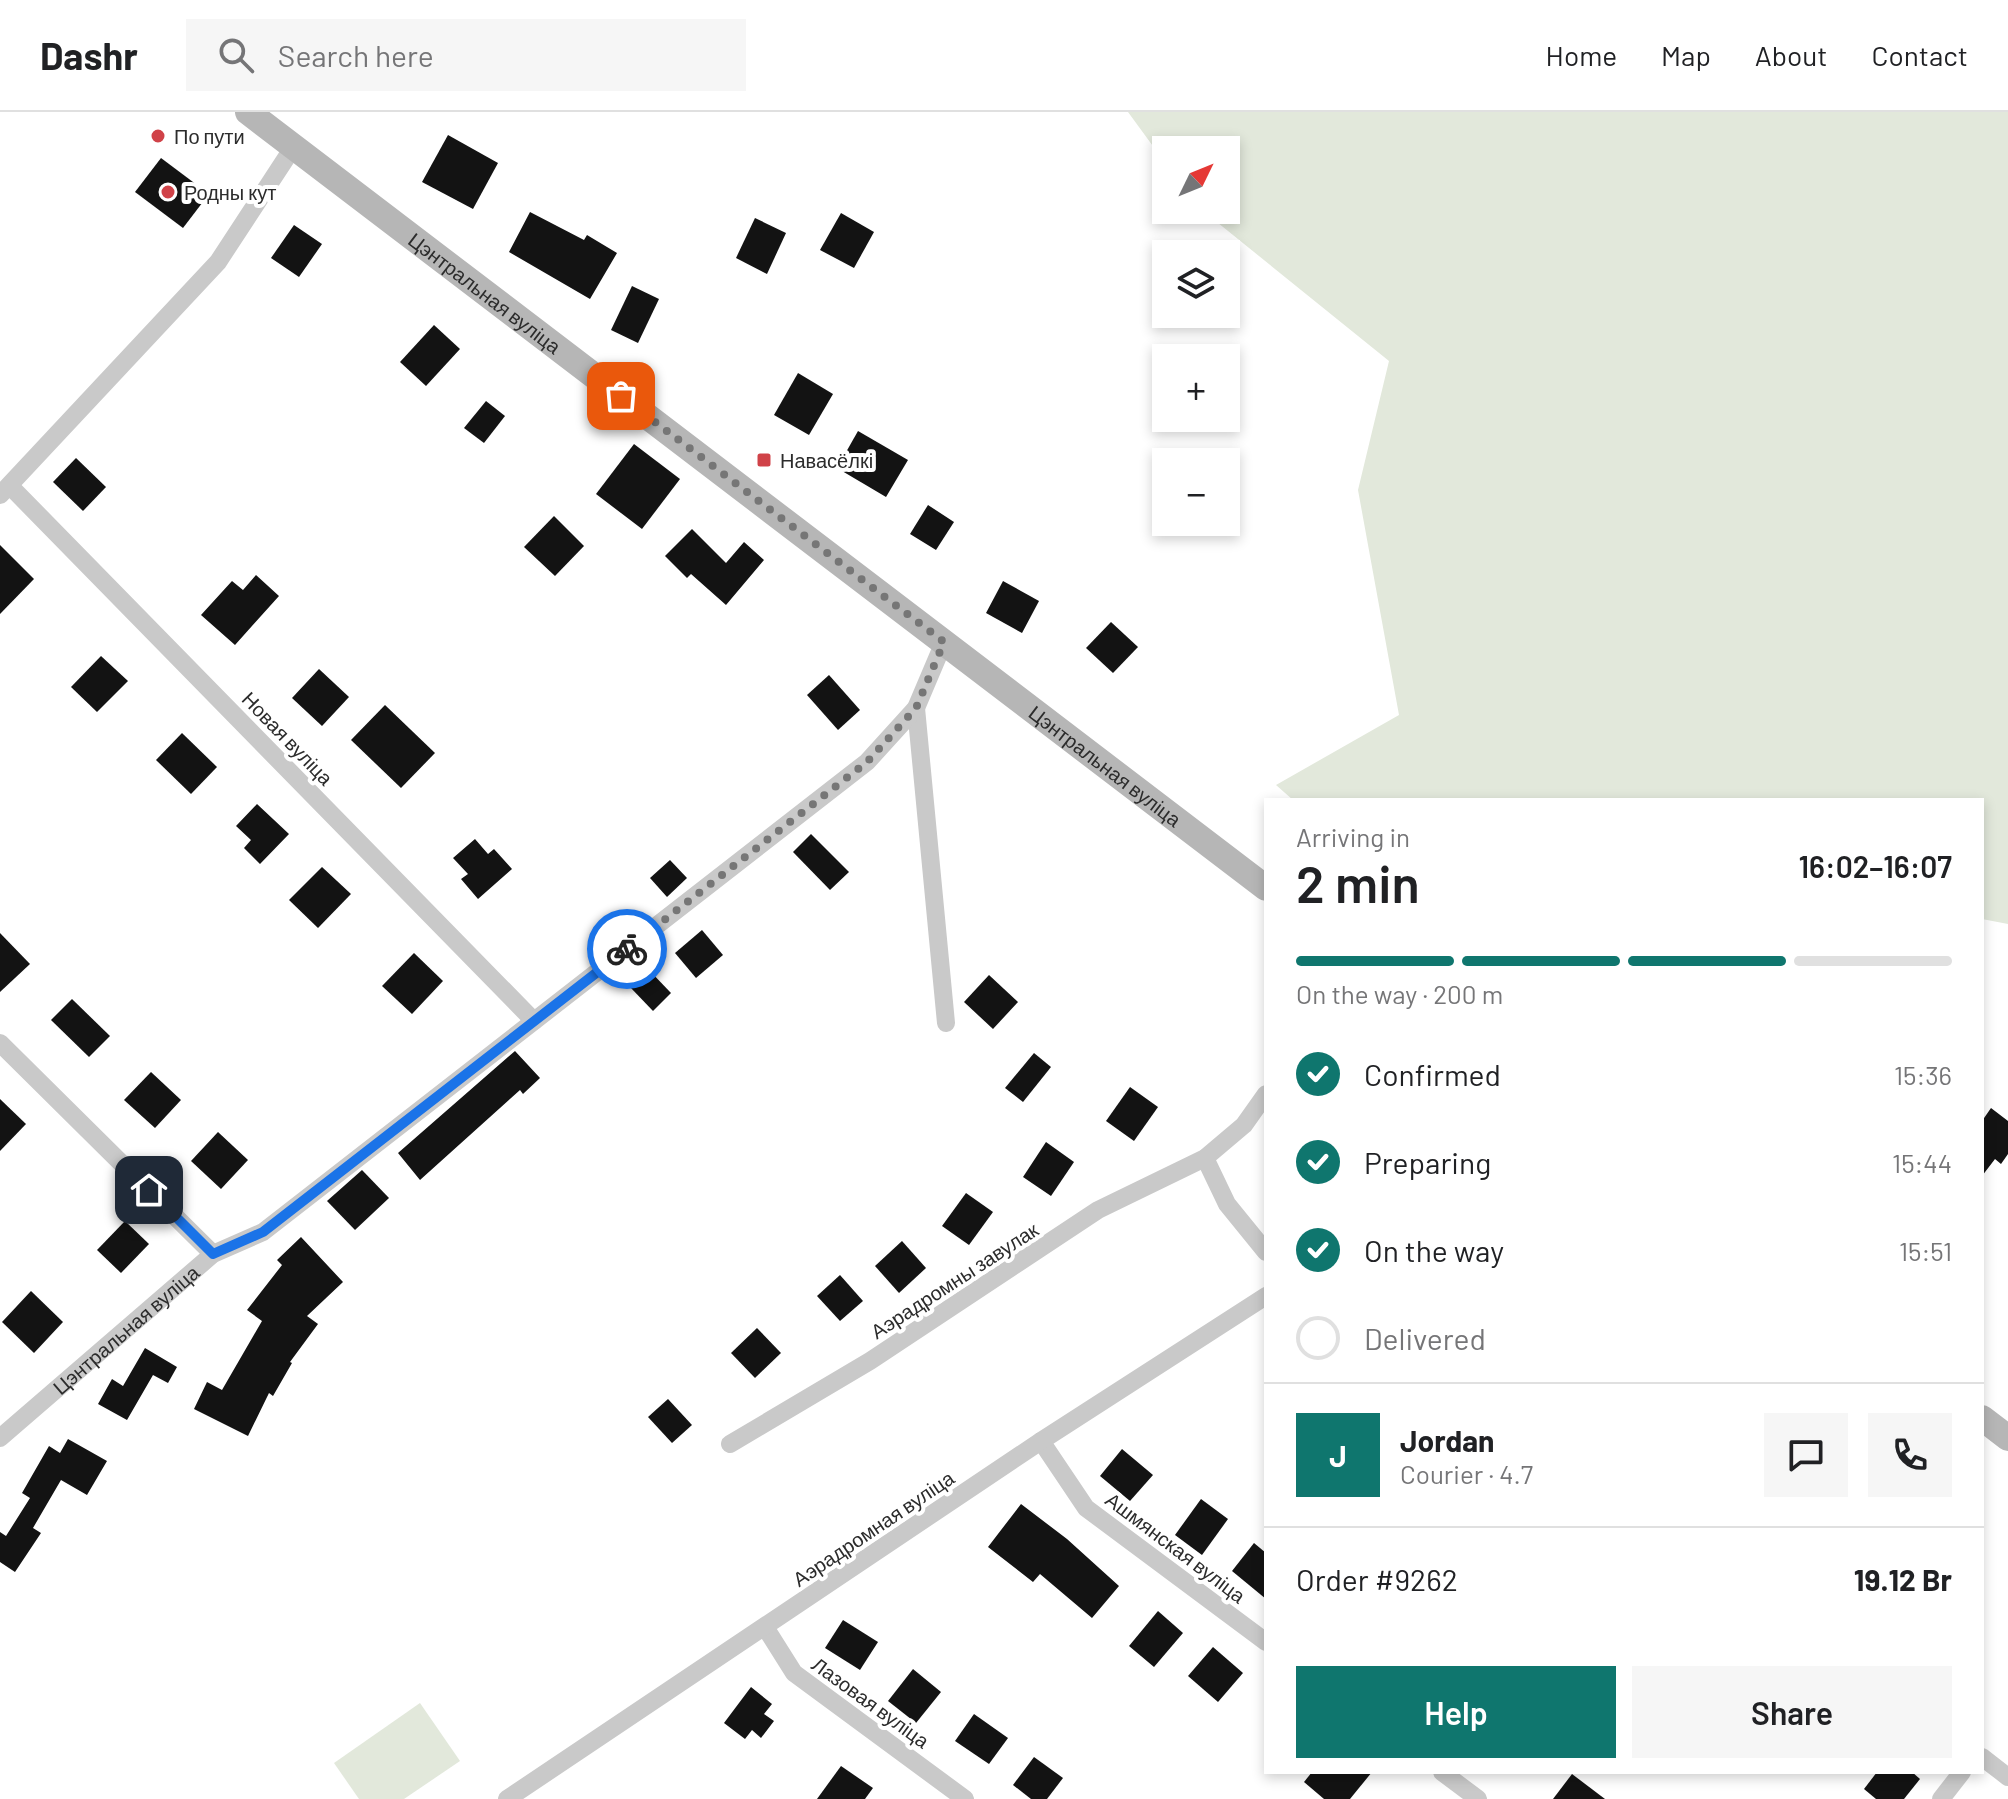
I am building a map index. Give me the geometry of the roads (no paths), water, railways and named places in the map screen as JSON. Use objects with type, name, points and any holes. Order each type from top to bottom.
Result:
[{"type":"main road","name":"Цэнтральная вуліца","points":[[248,112],[1264,886]]},
{"type":"main road","points":[[1984,1420],[2008,1438]]},
{"type":"street","points":[[5,490],[218,262],[294,146]]},
{"type":"street","name":"Новая вуліца","points":[[5,490],[534,1021]]},
{"type":"street","name":"Цэнтральная вуліца","points":[[0,1438],[213,1254],[263,1232],[867,762],[916,708],[944,642]]},
{"type":"street","points":[[916,708],[946,1023]]},
{"type":"street","points":[[0,1043],[213,1254]]},
{"type":"street","name":"Аэрадромны завулак","points":[[730,1444],[870,1361],[1098,1210],[1205,1158],[1244,1125],[1264,1097]]},
{"type":"street","points":[[1205,1158],[1227,1204],[1264,1250]]},
{"type":"street","name":"Аэрадромная вуліца","points":[[507,1799],[1041,1441],[1264,1297]]},
{"type":"street","name":"Ашмянская вуліца","points":[[1041,1441],[1086,1508],[1264,1641]]},
{"type":"street","name":"Лазовая вуліца","points":[[765,1627],[794,1673],[965,1799]]},
{"type":"street","points":[[1984,1759],[2008,1777]]},
{"type":"street","points":[[1445,1774],[1478,1799]]},
{"type":"street","points":[[1941,1799],[1960,1774]]},
{"type":"place","name":"По пути","points":[[158,136]]},
{"type":"place","name":"Родны кут","points":[[168,192]]},
{"type":"place","name":"Навасёлкі","points":[[764,460]]}]
